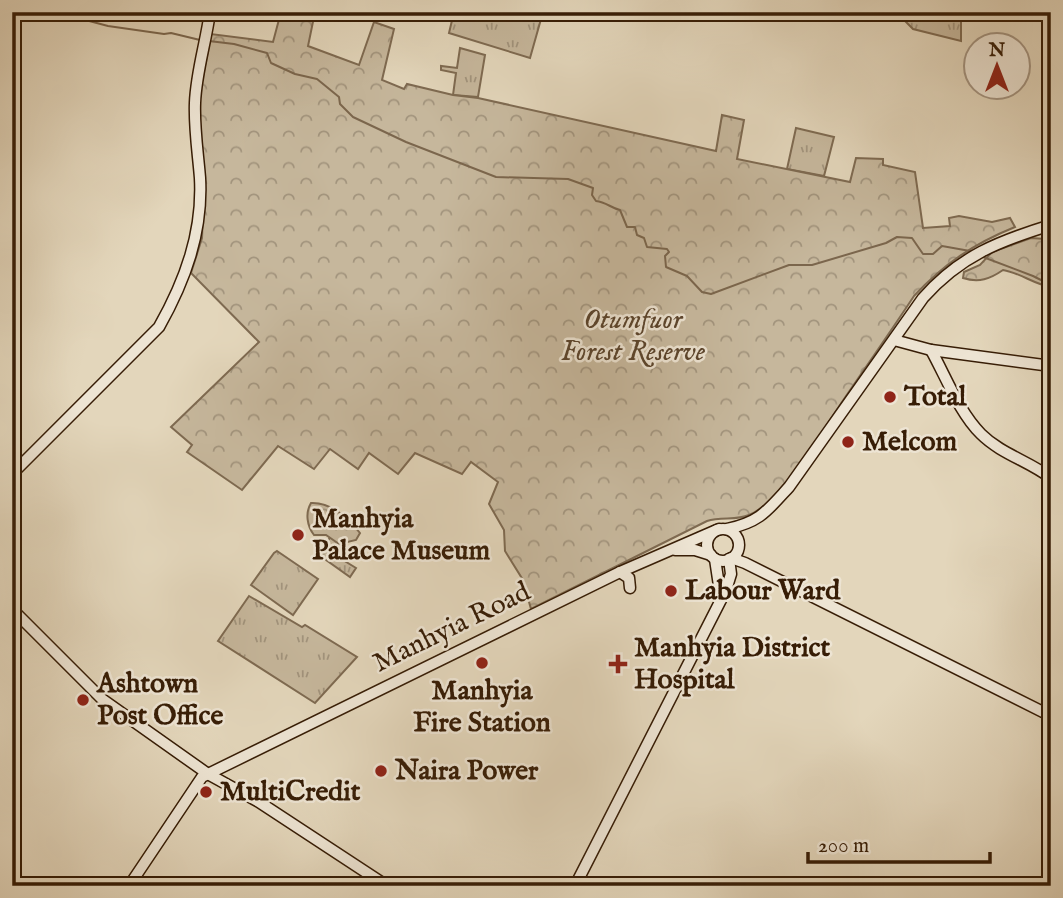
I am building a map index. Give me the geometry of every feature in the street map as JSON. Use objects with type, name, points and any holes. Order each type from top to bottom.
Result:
[{"type":"street","points":[[12,474],[159,327],[169,310],[192,254],[199,224],[200,180],[195,105],[210,12]]},
{"type":"street","name":"Manhyia Road","points":[[208,774],[620,572],[723,529],[752,523],[789,487],[923,298],[939,281],[958,265],[1000,241],[1051,225]]},
{"type":"street","points":[[894,340],[931,350],[1051,366]]},
{"type":"street","points":[[931,350],[965,412],[981,434],[1051,478]]},
{"type":"street","points":[[735,553],[752,523]]},
{"type":"street","points":[[575,886],[721,599],[732,574],[736,534],[723,529],[710,535],[707,545],[713,557],[721,599]]},
{"type":"street","points":[[669,552],[687,549],[713,557],[735,553]]},
{"type":"street","points":[[735,553],[746,563],[1051,716]]},
{"type":"street","points":[[620,572],[629,578],[631,588]]},
{"type":"street","points":[[12,609],[102,699],[208,774],[259,802],[387,886]]},
{"type":"street","points":[[129,886],[197,782],[208,774]]},
{"type":"street","points":[[1043,886],[1051,871]]},
{"type":"green space","name":"Otumfuor Forest Reserve","points":[[281,12],[315,12],[308,46],[359,65],[374,22],[394,29],[382,80],[404,89],[407,84],[478,98],[716,151],[722,115],[744,120],[737,159],[850,182],[856,158],[883,159],[883,165],[915,172],[923,228],[950,226],[949,218],[959,216],[992,222],[1010,218],[1015,227],[960,256],[914,296],[798,467],[774,497],[761,508],[744,517],[707,521],[531,609],[523,580],[505,551],[504,530],[489,504],[498,482],[471,462],[462,474],[415,453],[398,474],[369,453],[358,469],[330,449],[314,469],[278,446],[242,490],[187,452],[192,445],[171,427],[259,342],[191,273],[202,238],[199,97],[211,34],[273,42]]},
{"type":"green space","points":[[454,12],[543,12],[530,58],[449,33]]},
{"type":"green space","points":[[905,12],[961,12],[961,41],[913,29],[904,20]]},
{"type":"green space","points":[[460,48],[485,55],[478,97],[453,95],[456,73],[441,70],[441,66],[457,68]]},
{"type":"green space","points":[[796,128],[834,137],[824,176],[787,169]]},
{"type":"green space","points":[[1031,238],[1051,242],[1051,287],[1003,270],[984,279],[963,278],[964,272],[980,265],[992,252]]},
{"type":"green space","points":[[311,503],[325,505],[344,517],[360,533],[356,540],[339,544],[326,535],[314,535],[308,519]]},
{"type":"green space","points":[[331,536],[351,549],[343,560],[356,568],[350,577],[319,555]]},
{"type":"green space","points":[[277,551],[318,579],[293,615],[251,585]]},
{"type":"green space","points":[[249,596],[302,627],[305,625],[357,657],[315,703],[218,641]]},
{"type":"waterway","points":[[44,12],[108,26],[171,33],[200,40]]},
{"type":"waterway","points":[[209,41],[234,44],[267,53],[271,63],[295,74],[317,79],[339,97],[340,104],[353,117],[406,142],[496,177],[568,179],[593,188],[592,195],[596,201],[620,210],[627,227],[635,227],[637,235],[644,238],[647,247],[667,249],[669,252],[665,256],[666,267],[687,276],[702,292],[711,294],[789,265],[812,265],[886,243],[897,237],[912,238],[923,254],[933,254],[942,246],[970,251]]},
{"type":"waterway","points":[[983,257],[1051,285]]},
{"type":"place","name":"Total","points":[[890,397]]},
{"type":"place","name":"Melcom","points":[[848,442]]},
{"type":"place","name":"Manhyia Palace Museum","points":[[298,535]]},
{"type":"place","name":"Labour Ward","points":[[671,591]]},
{"type":"place","name":"Manhyia Fire Station","points":[[482,663]]},
{"type":"place","name":"Manhyia District Hospital","points":[[618,664]]},
{"type":"place","name":"Ashtown Post Office","points":[[83,700]]},
{"type":"place","name":"Naira Power","points":[[381,771]]},
{"type":"place","name":"MultiCredit","points":[[206,792]]}]
